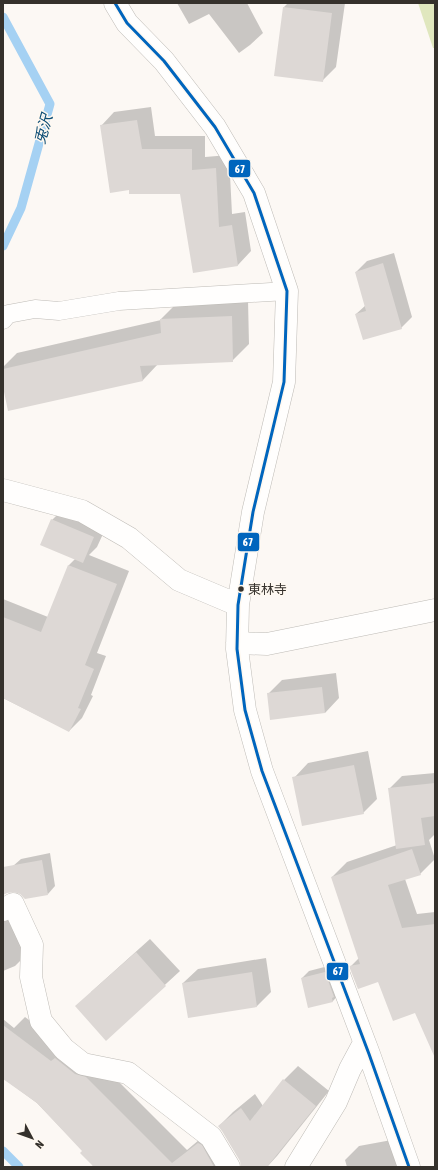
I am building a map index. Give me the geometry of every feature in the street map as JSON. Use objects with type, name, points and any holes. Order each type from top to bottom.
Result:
[{"type":"street","points":[[115,3],[127,23],[164,61],[215,127],[254,193],[286,291],[284,382],[253,512],[238,605],[237,643],[244,710],[262,771],[369,1054],[409,1167]]},
{"type":"street","points":[[3,490],[82,511],[129,538],[179,580],[238,605]]},
{"type":"street","points":[[237,643],[267,644],[435,610]]},
{"type":"street","points":[[3,910],[13,904],[32,945],[31,977],[41,1021],[64,1049],[83,1064],[128,1073],[211,1137],[229,1167]]},
{"type":"street","points":[[296,1167],[336,1102],[350,1069],[364,1043]]},
{"type":"lane","points":[[3,320],[8,314],[35,310],[59,311],[119,301],[286,291]]},
{"type":"green space","points":[[418,3],[435,3],[435,48],[433,48]]},
{"type":"building","points":[[283,7],[332,13],[323,82],[274,76]]},
{"type":"building","points":[[137,120],[142,149],[192,149],[192,170],[216,168],[219,227],[232,225],[238,266],[193,273],[180,194],[129,194],[129,190],[110,193],[100,125]]},
{"type":"building","points":[[383,263],[402,329],[363,340],[355,314],[366,311],[355,272]]},
{"type":"building","points":[[232,316],[233,362],[140,366],[143,381],[8,411],[3,387],[3,369],[161,333],[160,319]]},
{"type":"building","points":[[51,519],[94,537],[83,563],[40,545]]},
{"type":"building","points":[[68,565],[117,584],[85,665],[94,669],[78,708],[81,709],[69,732],[3,698],[3,617],[41,632]]},
{"type":"building","points":[[322,687],[325,713],[270,720],[267,693]]},
{"type":"building","points":[[354,765],[364,814],[302,826],[292,777]]},
{"type":"building","points":[[435,783],[435,816],[421,818],[425,845],[396,849],[388,788]]},
{"type":"building","points":[[412,849],[421,875],[388,885],[402,928],[435,924],[435,1058],[415,1013],[393,1021],[378,982],[358,989],[349,966],[360,964],[331,877]]},
{"type":"building","points":[[42,860],[48,895],[25,899],[20,894],[14,892],[3,895],[3,867]]},
{"type":"building","points":[[136,952],[166,986],[106,1041],[75,1006]]},
{"type":"building","points":[[252,972],[257,1007],[188,1018],[182,983]]},
{"type":"building","points":[[325,972],[334,997],[332,998],[333,1002],[308,1008],[301,978]]},
{"type":"building","points":[[3,1025],[51,1061],[55,1058],[75,1074],[86,1077],[172,1163],[198,1143],[202,1145],[214,1167],[94,1167],[80,1153],[82,1151],[37,1103],[3,1079]]},
{"type":"building","points":[[283,1079],[316,1106],[267,1167],[241,1167],[240,1161],[218,1126],[241,1108],[250,1121]]},
{"type":"waterway","name":"兎沢","points":[[3,17],[50,104],[21,208],[3,246]]},
{"type":"waterway","name":"兎沢","points":[[3,1151],[19,1167]]},
{"type":"transit line","name":"67","points":[[115,3],[127,23],[164,61],[215,127],[254,193],[287,291],[284,382],[253,512],[238,605],[237,649],[245,710],[262,771],[369,1054],[409,1167]]},
{"type":"place","name":"東林寺","points":[[241,589]]}]
